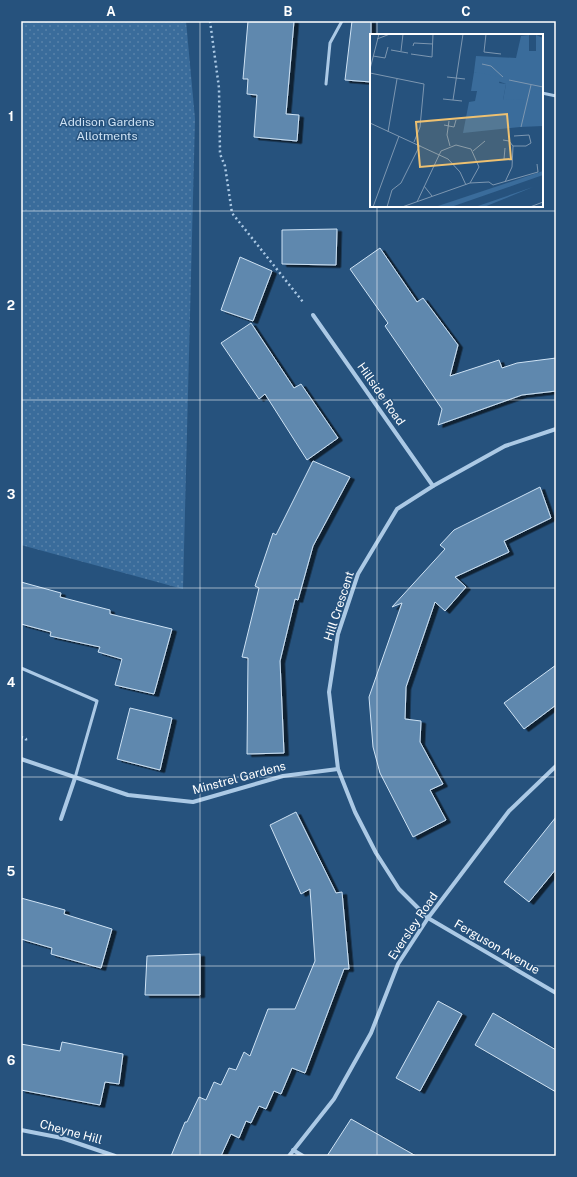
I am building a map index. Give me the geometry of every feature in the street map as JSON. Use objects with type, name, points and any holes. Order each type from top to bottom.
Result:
[{"type":"street","name":"Hillside Road","points":[[313,315],[433,486]]},
{"type":"street","name":"Hill Crescent","points":[[428,918],[399,889],[376,853],[356,812],[338,769],[329,692],[338,634],[358,574],[397,509],[433,486],[505,446],[556,429]]},
{"type":"street","name":"Minstrel Gardens","points":[[21,759],[128,795],[193,802],[283,776],[338,769]]},
{"type":"street","name":"Eversley Road","points":[[289,1156],[334,1099],[371,1032],[398,964],[428,918],[509,812],[556,766]]},
{"type":"street","points":[[61,819],[75,778]]},
{"type":"street","name":"Ferguson Avenue","points":[[428,918],[556,993]]},
{"type":"street","name":"Cheyne Hill","points":[[21,1130],[62,1138],[115,1156]]},
{"type":"street","points":[[293,1150],[303,1156]]},
{"type":"lane","points":[[326,84],[330,42],[342,21]]},
{"type":"lane","points":[[543,93],[556,96]]},
{"type":"lane","points":[[21,668],[97,701],[75,778]]},
{"type":"path","points":[[210,21],[219,88],[220,154],[225,166],[232,213],[313,315]]},
{"type":"green space","name":"Addison Gardens Allotments","points":[[21,21],[186,21],[195,119],[183,589],[21,545]]},
{"type":"building","points":[[248,21],[294,21],[286,114],[299,115],[297,141],[254,137],[257,95],[247,94],[248,79],[243,79]]},
{"type":"building","points":[[352,21],[371,21],[370,82],[345,80]]},
{"type":"building","points":[[337,229],[336,265],[282,264],[282,230]]},
{"type":"building","points":[[380,248],[417,302],[423,298],[458,345],[450,376],[499,360],[502,368],[517,363],[556,358],[556,391],[522,395],[438,425],[442,409],[385,326],[388,323],[350,269]]},
{"type":"building","points":[[240,257],[272,271],[253,321],[221,310]]},
{"type":"building","points":[[251,323],[294,388],[301,384],[338,438],[307,460],[265,394],[259,399],[221,343]]},
{"type":"building","points":[[313,461],[350,477],[313,546],[298,600],[295,599],[280,661],[284,753],[247,754],[248,658],[242,657],[259,588],[255,586],[273,533],[276,535]]},
{"type":"building","points":[[540,487],[551,518],[504,541],[509,552],[455,577],[466,587],[445,611],[435,602],[406,687],[405,719],[421,721],[420,742],[443,784],[430,790],[446,820],[413,837],[380,773],[373,747],[369,697],[402,603],[392,607],[445,549],[440,545],[454,530]]},
{"type":"building","points":[[21,582],[61,593],[60,597],[110,610],[110,614],[172,629],[154,694],[115,685],[122,659],[98,652],[100,647],[50,636],[51,632],[21,624]]},
{"type":"building","points":[[556,665],[556,705],[524,729],[504,703]]},
{"type":"building","points":[[130,708],[172,718],[160,770],[117,759]]},
{"type":"building","points":[[296,812],[336,893],[342,892],[349,969],[344,969],[305,1073],[292,1068],[281,1094],[274,1091],[266,1109],[259,1106],[251,1123],[246,1121],[239,1138],[231,1134],[221,1156],[171,1156],[185,1122],[187,1122],[199,1097],[206,1100],[214,1082],[221,1085],[229,1068],[236,1070],[244,1052],[250,1056],[268,1009],[295,1009],[315,961],[310,889],[301,894],[270,825]]},
{"type":"building","points":[[556,817],[556,869],[529,902],[504,882]]},
{"type":"building","points":[[21,898],[65,910],[64,914],[112,929],[101,968],[51,954],[52,948],[21,939]]},
{"type":"building","points":[[200,954],[200,995],[145,995],[147,956]]},
{"type":"building","points":[[438,1001],[462,1014],[420,1091],[396,1078]]},
{"type":"building","points":[[493,1013],[556,1050],[556,1092],[475,1045]]},
{"type":"building","points":[[62,1042],[123,1054],[119,1084],[105,1082],[100,1105],[21,1090],[21,1044],[60,1051]]},
{"type":"building","points":[[351,1119],[416,1156],[327,1156]]}]
